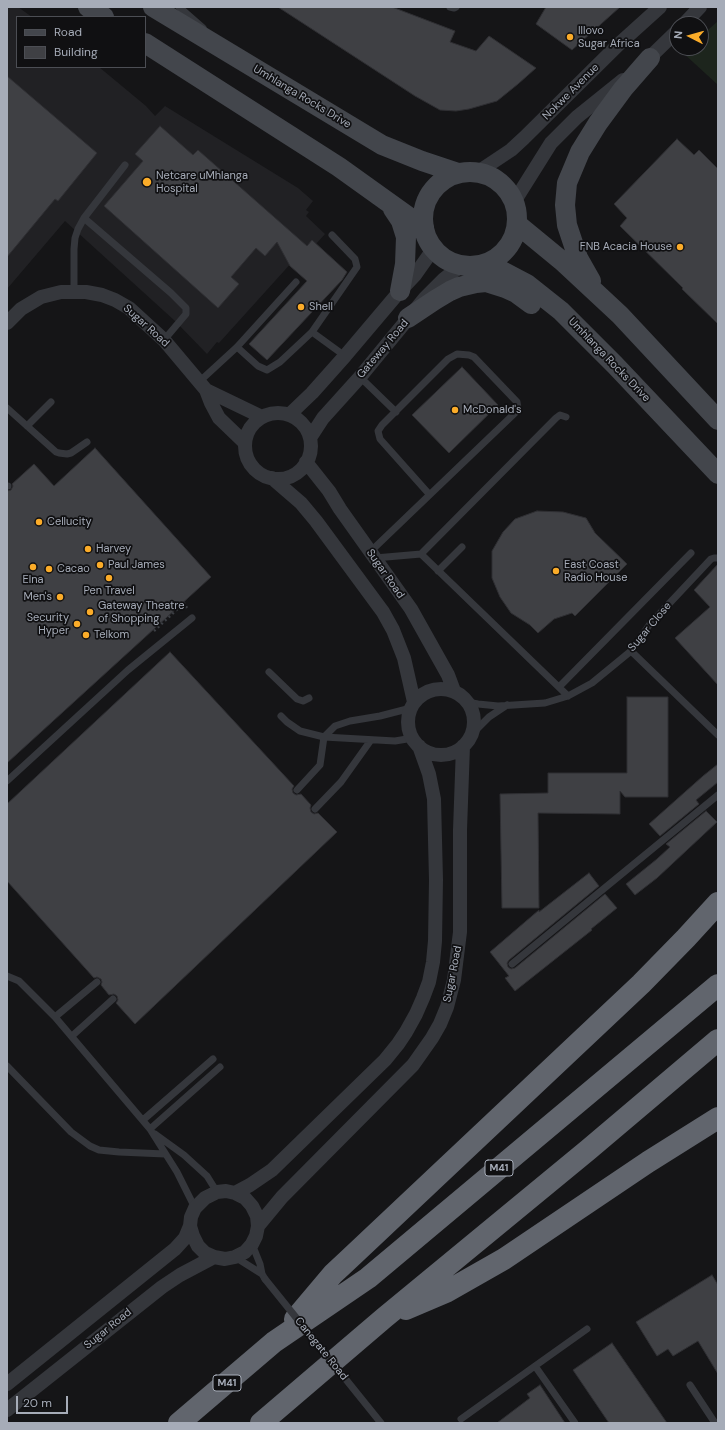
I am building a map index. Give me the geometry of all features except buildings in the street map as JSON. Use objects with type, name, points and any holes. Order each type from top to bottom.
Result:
[{"type":"highway","points":[[274,1342],[333,1274],[641,984],[718,903]]},
{"type":"highway","name":"M41","points":[[179,1423],[274,1342],[368,1278],[718,985]]},
{"type":"highway","points":[[262,1423],[384,1318],[582,1155],[718,1040]]},
{"type":"highway","points":[[384,1318],[446,1292],[504,1259],[648,1162],[718,1118]]},
{"type":"main road","points":[[88,7],[102,16]]},
{"type":"main road","name":"Umhlanga Rocks Drive","points":[[153,7],[382,145],[458,173]]},
{"type":"main road","points":[[146,44],[339,167],[424,227]]},
{"type":"main road","points":[[601,298],[583,268],[573,246],[565,215],[565,193],[574,163],[588,137],[624,89],[650,58]]},
{"type":"main road","points":[[478,172],[498,180],[507,189],[514,202],[517,215],[515,235],[500,256],[487,263],[474,266],[462,265],[446,259],[434,248],[424,227],[424,212],[430,195],[442,181],[458,173],[478,172]]},
{"type":"main road","points":[[388,203],[401,221],[406,237],[405,264],[400,291]]},
{"type":"main road","points":[[517,224],[562,261],[601,298],[664,361],[718,420]]},
{"type":"main road","name":"Umhlanga Rocks Drive","points":[[487,263],[527,284],[549,300],[615,365],[718,474]]},
{"type":"main road","points":[[408,318],[435,300],[459,287],[468,284],[486,282],[516,293],[598,356],[615,365]]},
{"type":"street","name":"Nokwe Avenue","points":[[478,172],[511,150],[619,44],[660,7]]},
{"type":"street","points":[[692,16],[700,7]]},
{"type":"street","name":"Nokwe Avenue","points":[[514,202],[550,143],[577,117],[650,58],[669,39]]},
{"type":"street","points":[[289,415],[312,393],[345,356],[415,275],[434,248]]},
{"type":"street","name":"Gateway Road","points":[[310,438],[323,418],[360,377],[408,318],[444,279],[462,265]]},
{"type":"street","name":"Sugar Road","points":[[7,323],[21,309],[41,297],[61,292],[74,291],[102,295],[115,300],[128,308],[164,340],[203,386],[215,412],[245,443]]},
{"type":"street","name":"Sugar Road","points":[[203,386],[262,417]]},
{"type":"street","points":[[272,478],[284,478],[295,474],[306,462],[310,450],[310,438],[304,426],[289,415],[275,413],[262,417],[252,425],[248,431],[245,443],[245,452],[252,466],[258,472],[272,478],[301,503],[316,520],[382,612],[393,630],[404,658],[412,705],[408,724],[416,742],[425,750],[441,754],[456,751],[467,740],[473,726],[473,718],[471,709],[461,696],[443,689],[432,690],[422,694],[412,705]]},
{"type":"street","name":"Sugar Road","points":[[306,462],[329,491],[340,509],[411,609],[448,676],[454,692]]},
{"type":"street","name":"Sugar Road","points":[[258,1226],[282,1197],[413,1065],[432,1038],[447,1007],[454,980],[460,932],[460,830],[467,740]]},
{"type":"street","name":"Sugar Road","points":[[235,1193],[272,1170],[385,1060],[406,1032],[423,998],[429,982],[435,941],[436,880],[434,799],[429,774],[416,742]]},
{"type":"street","points":[[226,1191],[235,1193],[245,1198],[252,1206],[258,1226],[256,1236],[252,1244],[236,1257],[225,1259],[214,1257],[205,1253],[198,1246],[190,1226],[192,1217],[195,1208],[205,1198],[217,1192],[226,1191]]},
{"type":"street","name":"Sugar Road","points":[[7,1384],[164,1259],[180,1244],[190,1226]]},
{"type":"street","name":"Sugar Road","points":[[7,1410],[162,1287],[180,1275],[214,1257]]},
{"type":"lane","points":[[180,7],[196,20],[230,54]]},
{"type":"lane","points":[[450,7],[456,7]]},
{"type":"lane","points":[[74,291],[75,238],[84,218],[125,165]]},
{"type":"lane","points":[[84,218],[171,293],[186,308],[186,314],[164,340]]},
{"type":"lane","points":[[237,347],[258,366],[267,370],[280,362],[312,332],[357,267],[355,259],[332,234]]},
{"type":"lane","points":[[203,386],[296,282]]},
{"type":"lane","points":[[312,332],[345,356]]},
{"type":"lane","points":[[372,555],[430,494],[516,412],[518,408],[517,402],[474,357],[469,355],[457,354],[448,359],[378,431],[380,439],[430,494]]},
{"type":"lane","points":[[360,377],[396,412]]},
{"type":"lane","points":[[27,426],[51,402]]},
{"type":"lane","points":[[7,408],[56,452],[67,454],[71,453],[87,442]]},
{"type":"lane","points":[[372,555],[421,554],[556,418],[560,415],[566,417]]},
{"type":"lane","points":[[438,571],[462,547]]},
{"type":"lane","points":[[559,687],[691,553]]},
{"type":"lane","points":[[421,554],[568,696]]},
{"type":"lane","name":"Sugar Close","points":[[467,702],[487,705],[507,705],[545,702],[568,696],[592,683],[631,651],[650,624],[702,568],[711,559],[718,558]]},
{"type":"lane","points":[[7,781],[128,670],[192,618]]},
{"type":"lane","points":[[631,651],[718,735]]},
{"type":"lane","points":[[270,672],[297,699],[303,701],[309,698]]},
{"type":"lane","points":[[297,790],[320,765],[324,737],[335,726],[342,723],[380,716],[412,705]]},
{"type":"lane","name":"Sugar Close","points":[[467,740],[489,717],[507,705]]},
{"type":"lane","points":[[281,716],[300,731],[324,737],[416,742]]},
{"type":"lane","points":[[315,809],[341,782],[371,740]]},
{"type":"lane","points":[[512,964],[718,795]]},
{"type":"lane","points":[[7,976],[19,981],[55,1016],[152,1131],[177,1172],[195,1208]]},
{"type":"lane","points":[[55,1016],[97,982]]},
{"type":"lane","points":[[72,1036],[113,999]]},
{"type":"lane","points":[[143,1120],[213,1059]]},
{"type":"lane","points":[[7,1066],[71,1132],[90,1146],[99,1150],[165,1154]]},
{"type":"lane","points":[[152,1131],[220,1067]]},
{"type":"lane","points":[[152,1131],[184,1155],[207,1176],[217,1192]]},
{"type":"lane","name":"Canegate Road","points":[[252,1244],[264,1277]]},
{"type":"lane","name":"Canegate Road","points":[[236,1257],[264,1277],[381,1423]]},
{"type":"lane","points":[[461,1419],[587,1329]]},
{"type":"lane","points":[[534,1366],[575,1423]]},
{"type":"lane","points":[[690,1385],[715,1423]]},
{"type":"shaded area","name":"Netcare uMhlanga Hospital","points":[[7,7],[18,7],[31,16],[16,16],[16,68],[100,68],[146,106],[155,116],[165,106],[298,188],[313,201],[306,210],[309,212],[306,216],[325,234],[316,244],[312,240],[219,343],[217,342],[207,354],[175,321],[65,221],[7,289]]},
{"type":"shaded area","points":[[718,21],[718,85],[686,56],[709,56],[709,29]]},
{"type":"place","name":"Illovo Sugar Africa","points":[[570,37]]},
{"type":"place","name":"Netcare uMhlanga Hospital","points":[[147,182]]},
{"type":"place","name":"FNB Acacia House","points":[[680,247]]},
{"type":"place","name":"Shell","points":[[301,307]]},
{"type":"place","name":"McDonald's","points":[[455,410]]},
{"type":"place","name":"Cellucity","points":[[39,522]]},
{"type":"place","name":"Harvey","points":[[88,549]]},
{"type":"place","name":"Paul James","points":[[100,565]]},
{"type":"place","name":"Elna","points":[[33,567]]},
{"type":"place","name":"Cacao","points":[[49,569]]},
{"type":"place","name":"East Coast Radio House","points":[[556,571]]},
{"type":"place","name":"Pen Travel","points":[[109,578]]},
{"type":"place","name":"Men's","points":[[60,597]]},
{"type":"place","name":"Gateway Theatre of Shopping","points":[[90,612]]},
{"type":"place","name":"Security Hyper","points":[[77,624]]},
{"type":"place","name":"Telkom","points":[[86,635]]}]
